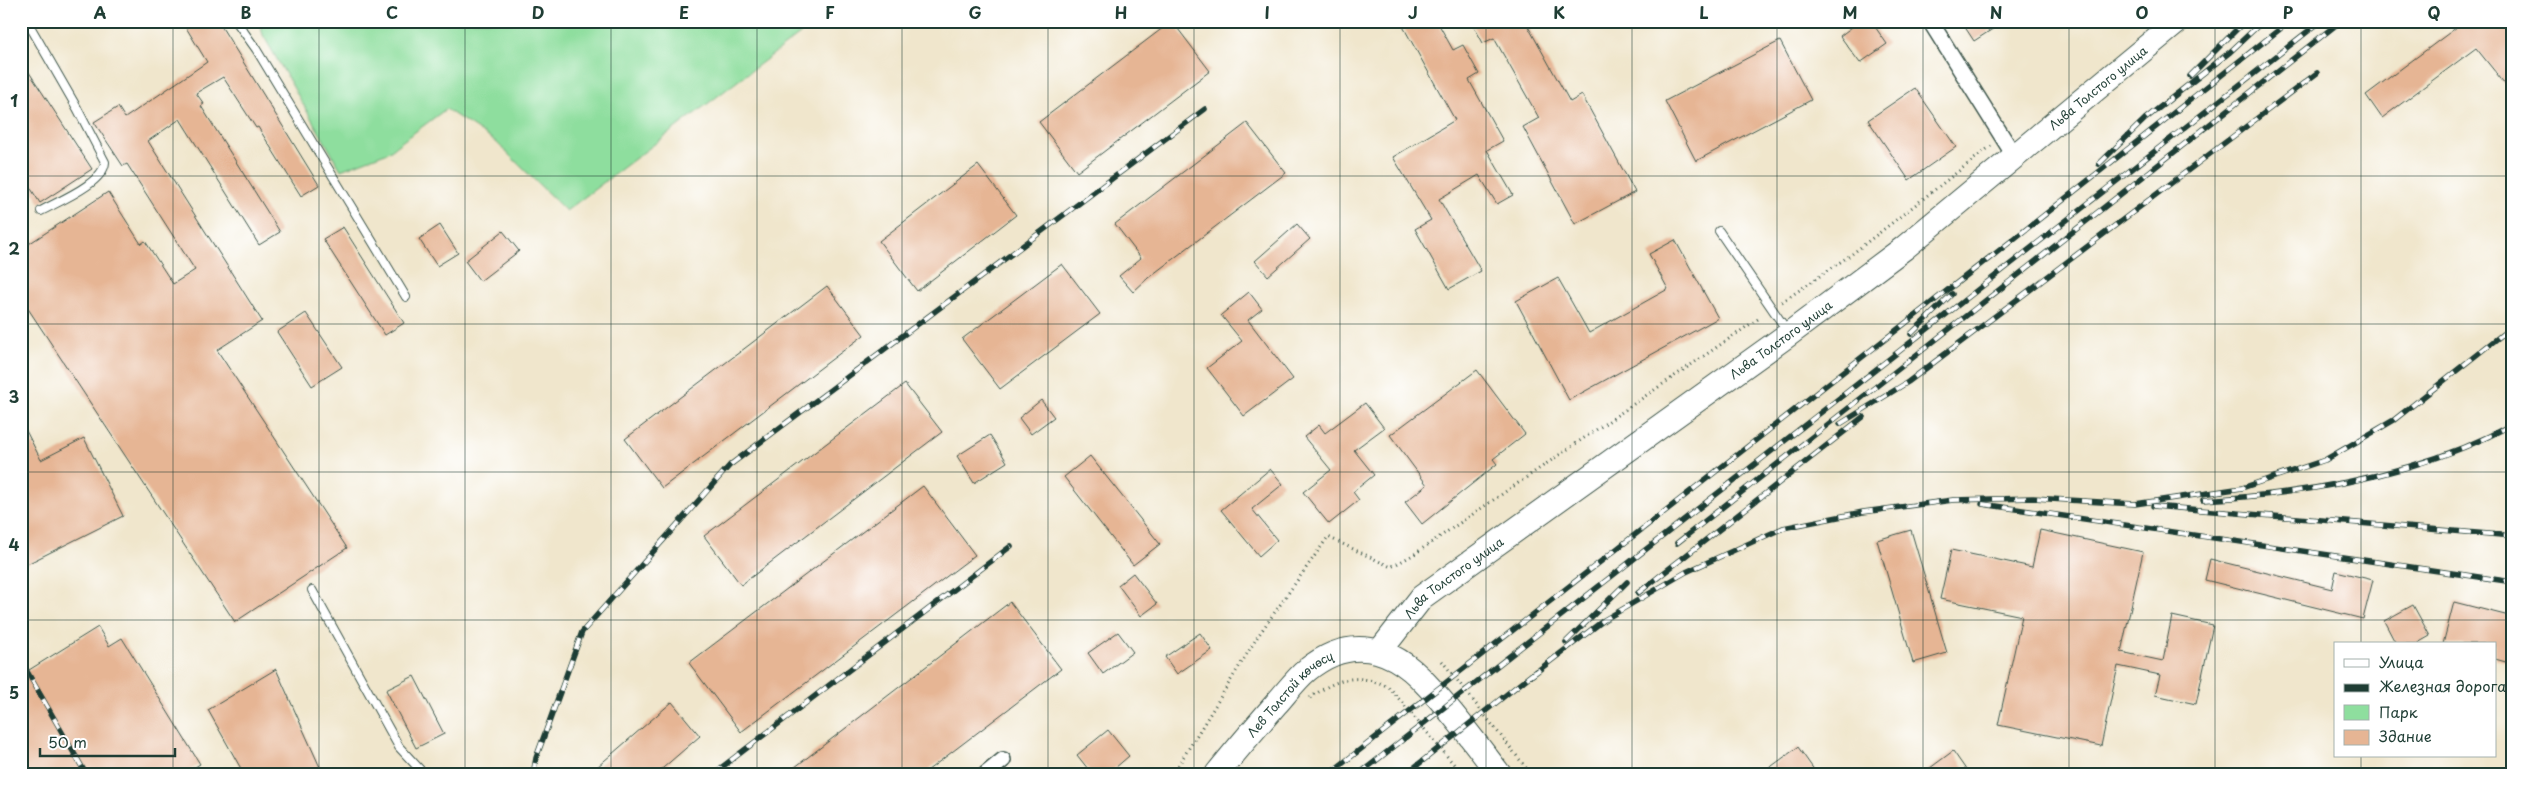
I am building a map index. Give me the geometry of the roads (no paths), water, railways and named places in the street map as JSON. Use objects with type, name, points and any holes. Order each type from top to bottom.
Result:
[{"type":"main road","name":"Льва Толстого улица","points":[[1380,650],[1422,597],[1789,334],[1904,248],[2178,21]]},
{"type":"main road","name":"Лев Толстой көчөсү","points":[[1217,774],[1306,670],[1334,652],[1355,648],[1380,650]]},
{"type":"main road","points":[[1380,650],[1404,664],[1426,684],[1499,774]]},
{"type":"street","points":[[1930,21],[2015,157]]},
{"type":"street","points":[[986,774],[1003,760]]},
{"type":"lane","points":[[27,21],[77,108],[105,162],[98,178],[41,211]]},
{"type":"lane","points":[[236,21],[256,49],[406,297]]},
{"type":"lane","points":[[1718,231],[1789,334]]},
{"type":"lane","points":[[312,590],[399,747],[424,774]]},
{"type":"railway","points":[[2190,76],[2245,21]]},
{"type":"railway","points":[[2099,164],[2145,119],[2230,52],[2263,21]]},
{"type":"railway","points":[[1986,261],[2290,21]]},
{"type":"railway","points":[[1359,774],[2321,21]]},
{"type":"railway","points":[[1677,543],[2341,21]]},
{"type":"railway","points":[[1840,424],[1908,382],[2317,73]]},
{"type":"railway","points":[[533,774],[536,758],[582,632],[730,465],[1205,109]]},
{"type":"railway","points":[[1329,774],[1990,257]]},
{"type":"railway","points":[[1911,334],[1952,294]]},
{"type":"railway","points":[[1531,676],[1604,620],[1686,572],[1783,528],[1863,512],[1953,500],[2033,498],[2135,504],[2242,488],[2325,460],[2394,420],[2513,326]]},
{"type":"railway","points":[[1638,593],[1863,417]]},
{"type":"railway","points":[[2203,500],[2282,493],[2362,479],[2440,457],[2477,442],[2513,424]]},
{"type":"railway","points":[[1982,504],[2513,582]]},
{"type":"railway","points":[[2153,506],[2513,536]]},
{"type":"railway","points":[[713,774],[1011,546]]},
{"type":"railway","points":[[1566,642],[1627,582]]},
{"type":"railway","points":[[21,661],[86,774]]},
{"type":"railway","points":[[1406,774],[1536,671]]}]
